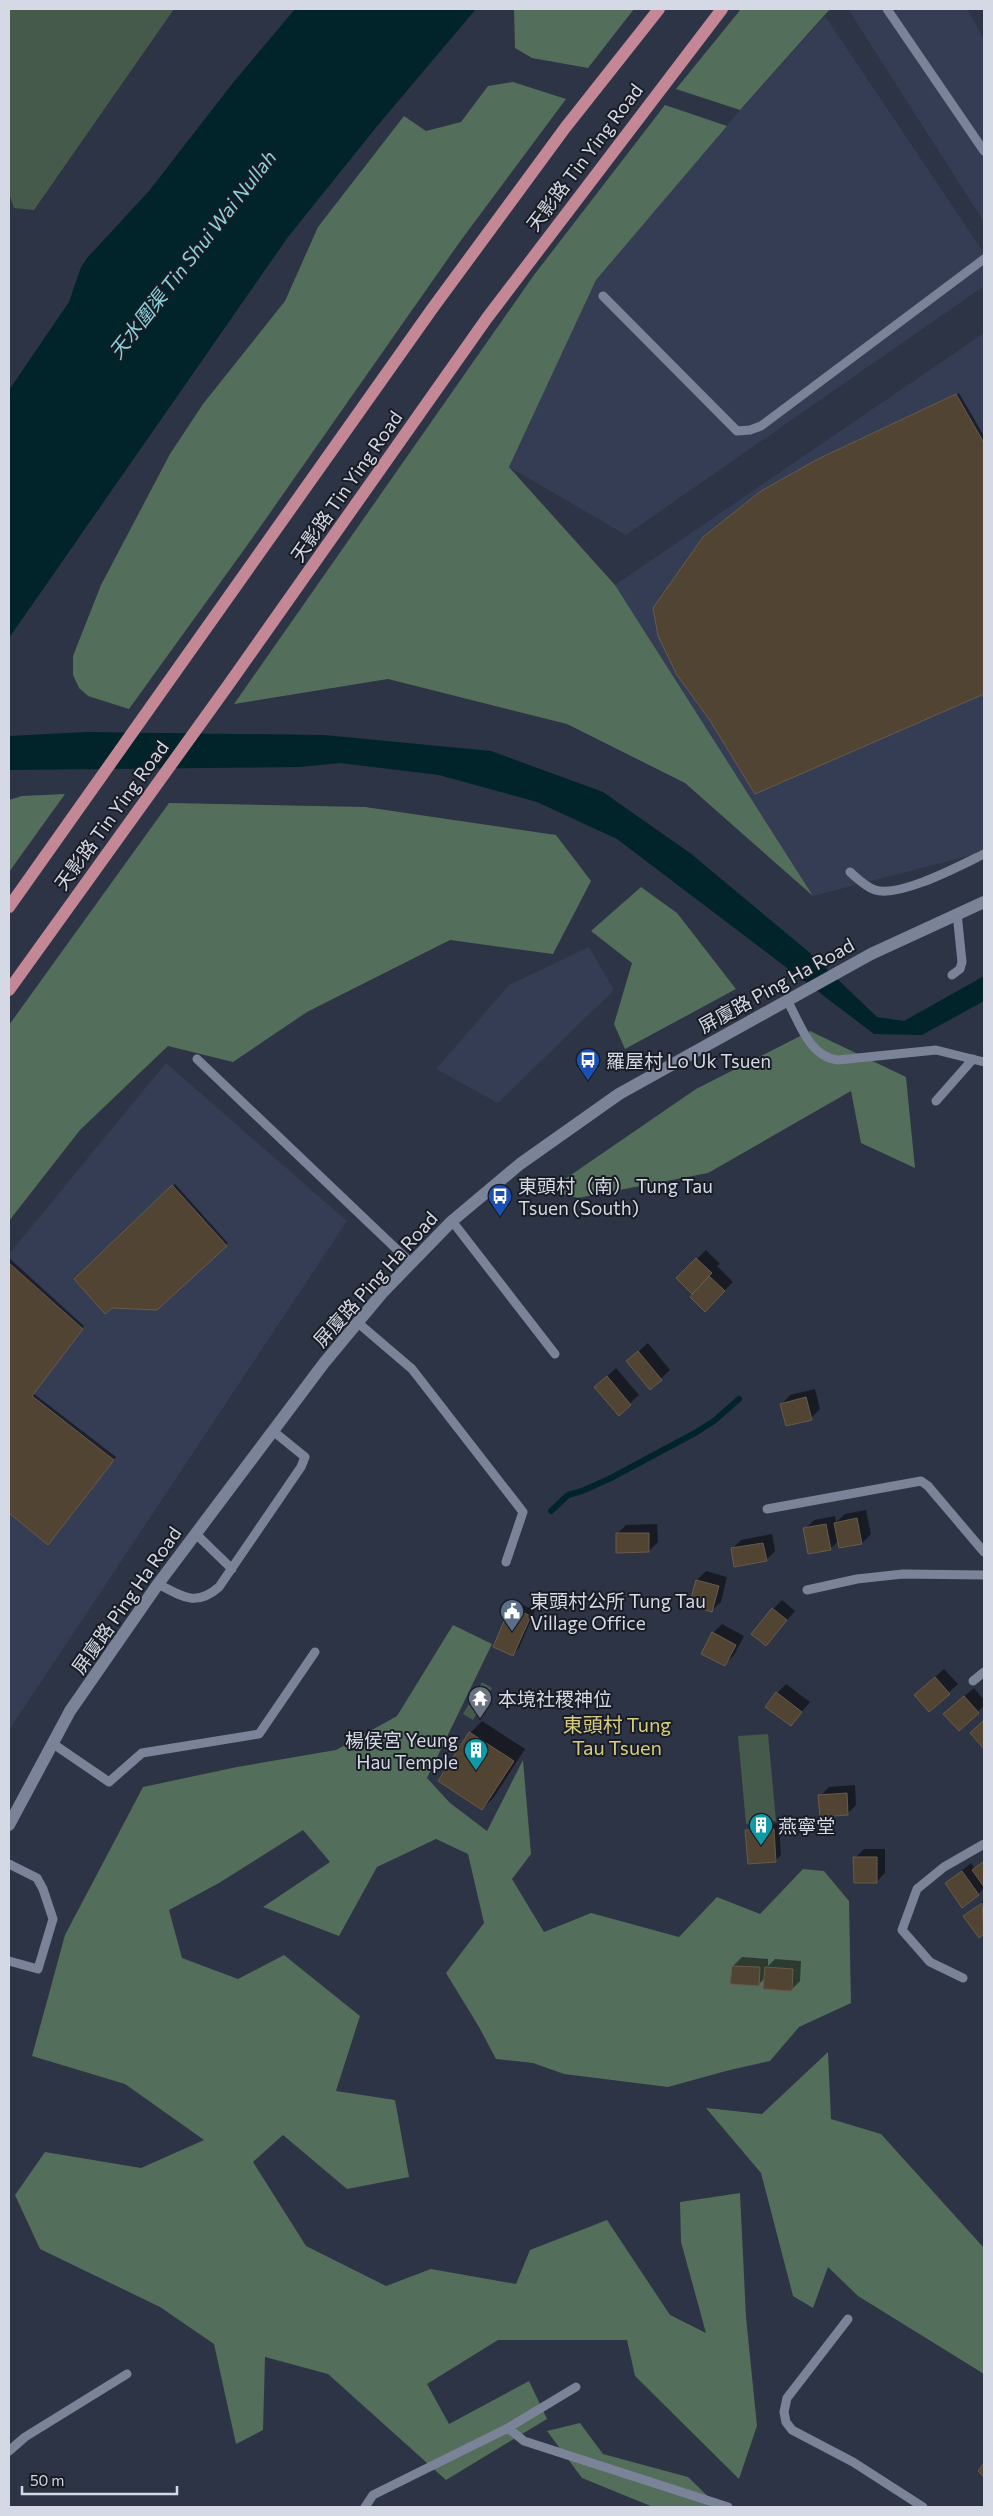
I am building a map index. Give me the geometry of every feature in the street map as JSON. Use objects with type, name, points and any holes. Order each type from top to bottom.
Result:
[{"type":"main road","name":"天影路 Tin Ying Road","points":[[9,907],[432,309],[565,128],[659,9]]},
{"type":"main road","name":"天影路 Tin Ying Road","points":[[9,990],[229,684],[487,318],[722,9]]},
{"type":"street","name":"屏廈路 Ping Ha Road","points":[[9,1825],[52,1743],[92,1678],[158,1584],[358,1322],[410,1262],[452,1221],[520,1164],[619,1094],[837,973],[957,913],[984,902]]},
{"type":"lane","points":[[887,9],[984,151]]},
{"type":"lane","points":[[603,296],[737,431],[750,430],[760,426],[984,259]]},
{"type":"lane","points":[[850,872],[874,890],[892,892],[950,871],[984,854]]},
{"type":"lane","points":[[952,975],[960,969],[962,962],[957,913]]},
{"type":"lane","points":[[787,1000],[810,1044],[817,1053],[828,1058],[838,1060],[936,1050],[984,1062]]},
{"type":"lane","points":[[197,1059],[410,1262]]},
{"type":"lane","points":[[936,1101],[974,1059]]},
{"type":"lane","points":[[452,1221],[554,1354]]},
{"type":"lane","points":[[358,1322],[412,1369],[523,1512],[506,1562]]},
{"type":"lane","points":[[158,1584],[197,1600],[208,1597],[220,1587],[301,1467],[305,1457],[273,1431]]},
{"type":"lane","points":[[767,1509],[921,1481],[928,1486],[984,1552]]},
{"type":"lane","points":[[196,1534],[232,1569]]},
{"type":"lane","points":[[807,1590],[856,1579],[903,1574],[984,1576]]},
{"type":"lane","points":[[52,1743],[109,1782],[142,1753],[259,1734],[316,1652]]},
{"type":"lane","points":[[972,1681],[984,1672]]},
{"type":"lane","points":[[963,1978],[930,1962],[902,1930],[917,1889],[944,1867],[984,1844]]},
{"type":"lane","points":[[9,1864],[37,1878],[43,1889],[53,1919],[38,1969],[9,1961]]},
{"type":"lane","points":[[848,2319],[787,2398],[784,2412],[786,2422],[792,2430],[853,2462],[923,2507]]},
{"type":"lane","points":[[9,2451],[25,2437],[127,2374]]},
{"type":"lane","points":[[365,2507],[373,2495],[508,2428],[576,2387]]},
{"type":"lane","points":[[508,2428],[524,2441],[728,2507]]},
{"type":"shaded area","points":[[9,9],[174,9],[34,210],[14,208],[9,193]]},
{"type":"shaded area","points":[[514,9],[634,9],[588,68],[532,58],[515,48]]},
{"type":"shaded area","points":[[741,9],[830,9],[740,110],[676,89]]},
{"type":"shaded area","points":[[848,9],[967,9],[984,39],[984,222]]},
{"type":"shaded area","points":[[825,16],[984,253],[984,286],[626,535],[509,467],[596,280],[740,110]]},
{"type":"shaded area","points":[[513,82],[566,99],[459,243],[251,540],[129,709],[88,696],[79,688],[73,675],[73,656],[101,585],[170,454],[203,404],[285,301],[318,227],[404,116],[426,131],[461,122],[488,86]]},
{"type":"shaded area","points":[[665,105],[727,126],[596,280],[509,467],[615,585],[813,896],[685,783],[567,724],[388,679],[234,704],[534,275]]},
{"type":"shaded area","points":[[984,333],[984,852],[813,896],[615,585]]},
{"type":"shaded area","points":[[65,794],[9,872],[9,800],[22,796]]},
{"type":"shaded area","points":[[169,803],[365,807],[556,835],[591,881],[553,954],[450,940],[307,1012],[233,1062],[168,1046],[80,1130],[9,1221],[9,1025]]},
{"type":"shaded area","points":[[641,887],[677,913],[736,989],[625,1049],[614,1024],[632,963],[591,931]]},
{"type":"shaded area","points":[[589,947],[614,990],[498,1103],[436,1069],[509,985]]},
{"type":"shaded area","points":[[810,1031],[906,1077],[915,1168],[861,1143],[851,1091],[708,1173],[578,1198],[549,1190],[696,1089]]},
{"type":"shaded area","points":[[166,1063],[347,1221],[9,1730],[9,1254]]},
{"type":"shaded area","points":[[453,1625],[492,1644],[427,1778],[450,1803],[487,1831],[523,1760],[531,1854],[512,1879],[544,1932],[591,1913],[679,1937],[717,1897],[760,1914],[803,1869],[824,1871],[849,1901],[851,2003],[799,2027],[770,2061],[668,2087],[564,2074],[533,2063],[496,2059],[446,1973],[484,1923],[468,1854],[436,1839],[377,1867],[339,1936],[263,1907],[330,1862],[303,1830],[219,1883],[169,1910],[182,1958],[238,1979],[284,1955],[360,2016],[336,2091],[395,2100],[409,2177],[347,2189],[283,2135],[253,2162],[306,2246],[386,2286],[431,2269],[516,2284],[530,2250],[607,2220],[670,2315],[706,2333],[681,2242],[680,2202],[740,2193],[746,2317],[757,2426],[739,2479],[635,2376],[627,2340],[498,2340],[427,2384],[449,2424],[529,2381],[547,2419],[446,2480],[328,2374],[265,2357],[263,2430],[236,2444],[214,2344],[160,2307],[40,2249],[15,2195],[45,2152],[141,2168],[204,2140],[125,2084],[32,2056],[65,1935],[143,1787],[237,1767],[336,1750],[397,1716]]},
{"type":"shaded area","points":[[482,1682],[492,1688],[473,1720],[463,1714]]},
{"type":"shaded area","points":[[768,1734],[776,1821],[746,1824],[738,1736]]},
{"type":"shaded area","points":[[828,2052],[831,2119],[881,2134],[984,2248],[984,2374],[858,2296],[828,2267],[813,2308],[793,2296],[761,2173],[706,2108],[762,2114]]},
{"type":"shaded area","points":[[580,2423],[603,2454],[688,2477],[719,2507],[653,2507],[582,2478],[547,2431]]},
{"type":"water","name":"天水圍渠 Tin Shui Wai Nullah","points":[[295,9],[476,9],[378,125],[288,237],[9,638],[9,390],[69,302],[81,267],[88,257],[149,191],[232,84]]},
{"type":"water","points":[[86,732],[324,735],[491,751],[603,792],[690,853],[809,952],[877,1017],[904,1021],[984,976],[984,1001],[922,1035],[874,1034],[617,839],[537,802],[439,775],[340,763],[300,767],[9,770],[9,736]]},
{"type":"building","points":[[956,394],[984,443],[984,694],[755,794],[709,719],[677,675],[658,636],[653,608],[703,537],[761,491],[818,459]]},
{"type":"building","points":[[172,1185],[227,1246],[157,1310],[112,1308],[105,1314],[74,1279]]},
{"type":"building","points":[[696,1258],[712,1273],[692,1294],[676,1278]]},
{"type":"building","points":[[9,1263],[83,1329],[32,1396],[114,1460],[48,1545],[9,1513]]},
{"type":"building","points":[[709,1276],[725,1291],[705,1312],[690,1297]]},
{"type":"building","points":[[638,1351],[662,1380],[650,1390],[626,1361]]},
{"type":"building","points":[[607,1376],[631,1405],[619,1416],[594,1387]]},
{"type":"building","points":[[806,1397],[812,1420],[786,1426],[780,1404]]},
{"type":"building","points":[[857,1518],[862,1544],[839,1548],[834,1523]]},
{"type":"building","points":[[826,1524],[831,1550],[808,1554],[803,1528]]},
{"type":"building","points":[[616,1533],[649,1533],[649,1552],[616,1553]]},
{"type":"building","points":[[763,1543],[767,1561],[734,1567],[731,1548]]},
{"type":"building","points":[[696,1580],[719,1586],[712,1612],[689,1605]]},
{"type":"building","name":"東頭村公所 Tung Tau Village Office","points":[[510,1607],[531,1616],[513,1656],[493,1647]]},
{"type":"building","points":[[772,1608],[787,1620],[766,1646],[751,1634]]},
{"type":"building","points":[[712,1632],[736,1645],[725,1666],[701,1654]]},
{"type":"building","points":[[935,1677],[950,1694],[929,1712],[914,1695]]},
{"type":"building","points":[[776,1692],[802,1712],[791,1726],[765,1707]]},
{"type":"building","points":[[964,1696],[979,1713],[959,1731],[943,1714]]},
{"type":"building","points":[[984,1720],[984,1749],[970,1733]]},
{"type":"building","name":"楊侯宮 Yeung Hau Temple","points":[[469,1732],[514,1761],[482,1810],[438,1781]]},
{"type":"building","points":[[847,1793],[848,1815],[820,1817],[818,1795]]},
{"type":"building","name":"燕寧堂","points":[[774,1829],[776,1862],[748,1864],[745,1830]]},
{"type":"building","points":[[853,1857],[877,1857],[877,1883],[854,1883]]},
{"type":"building","points":[[984,1861],[984,1887],[972,1870]]},
{"type":"building","points":[[962,1871],[979,1895],[962,1908],[945,1883]]},
{"type":"building","points":[[982,1903],[984,1934],[979,1938],[963,1916]]},
{"type":"building","points":[[732,1966],[760,1967],[759,1986],[730,1984]]},
{"type":"building","points":[[765,1967],[793,1969],[792,1991],[763,1989]]},
{"type":"building","points":[[984,2463],[984,2477],[978,2471]]},
{"type":"waterway","points":[[551,1511],[568,1495],[611,1478],[695,1433],[714,1421],[739,1399]]},
{"type":"place","name":"羅屋村 Lo Uk Tsuen","points":[[588,1081]]},
{"type":"place","name":"東頭村（南） Tung Tau Tsuen (South)","points":[[500,1217]]},
{"type":"place","name":"東頭村公所 Tung Tau Village Office","points":[[512,1632]]},
{"type":"place","name":"本境社稷神位","points":[[480,1719]]},
{"type":"place","name":"楊侯宮 Yeung Hau Temple","points":[[476,1771]]},
{"type":"place","name":"燕寧堂","points":[[761,1846]]},
{"type":"district","name":"東頭村 Tung Tau Tsuen","points":[[617,1736]]}]
